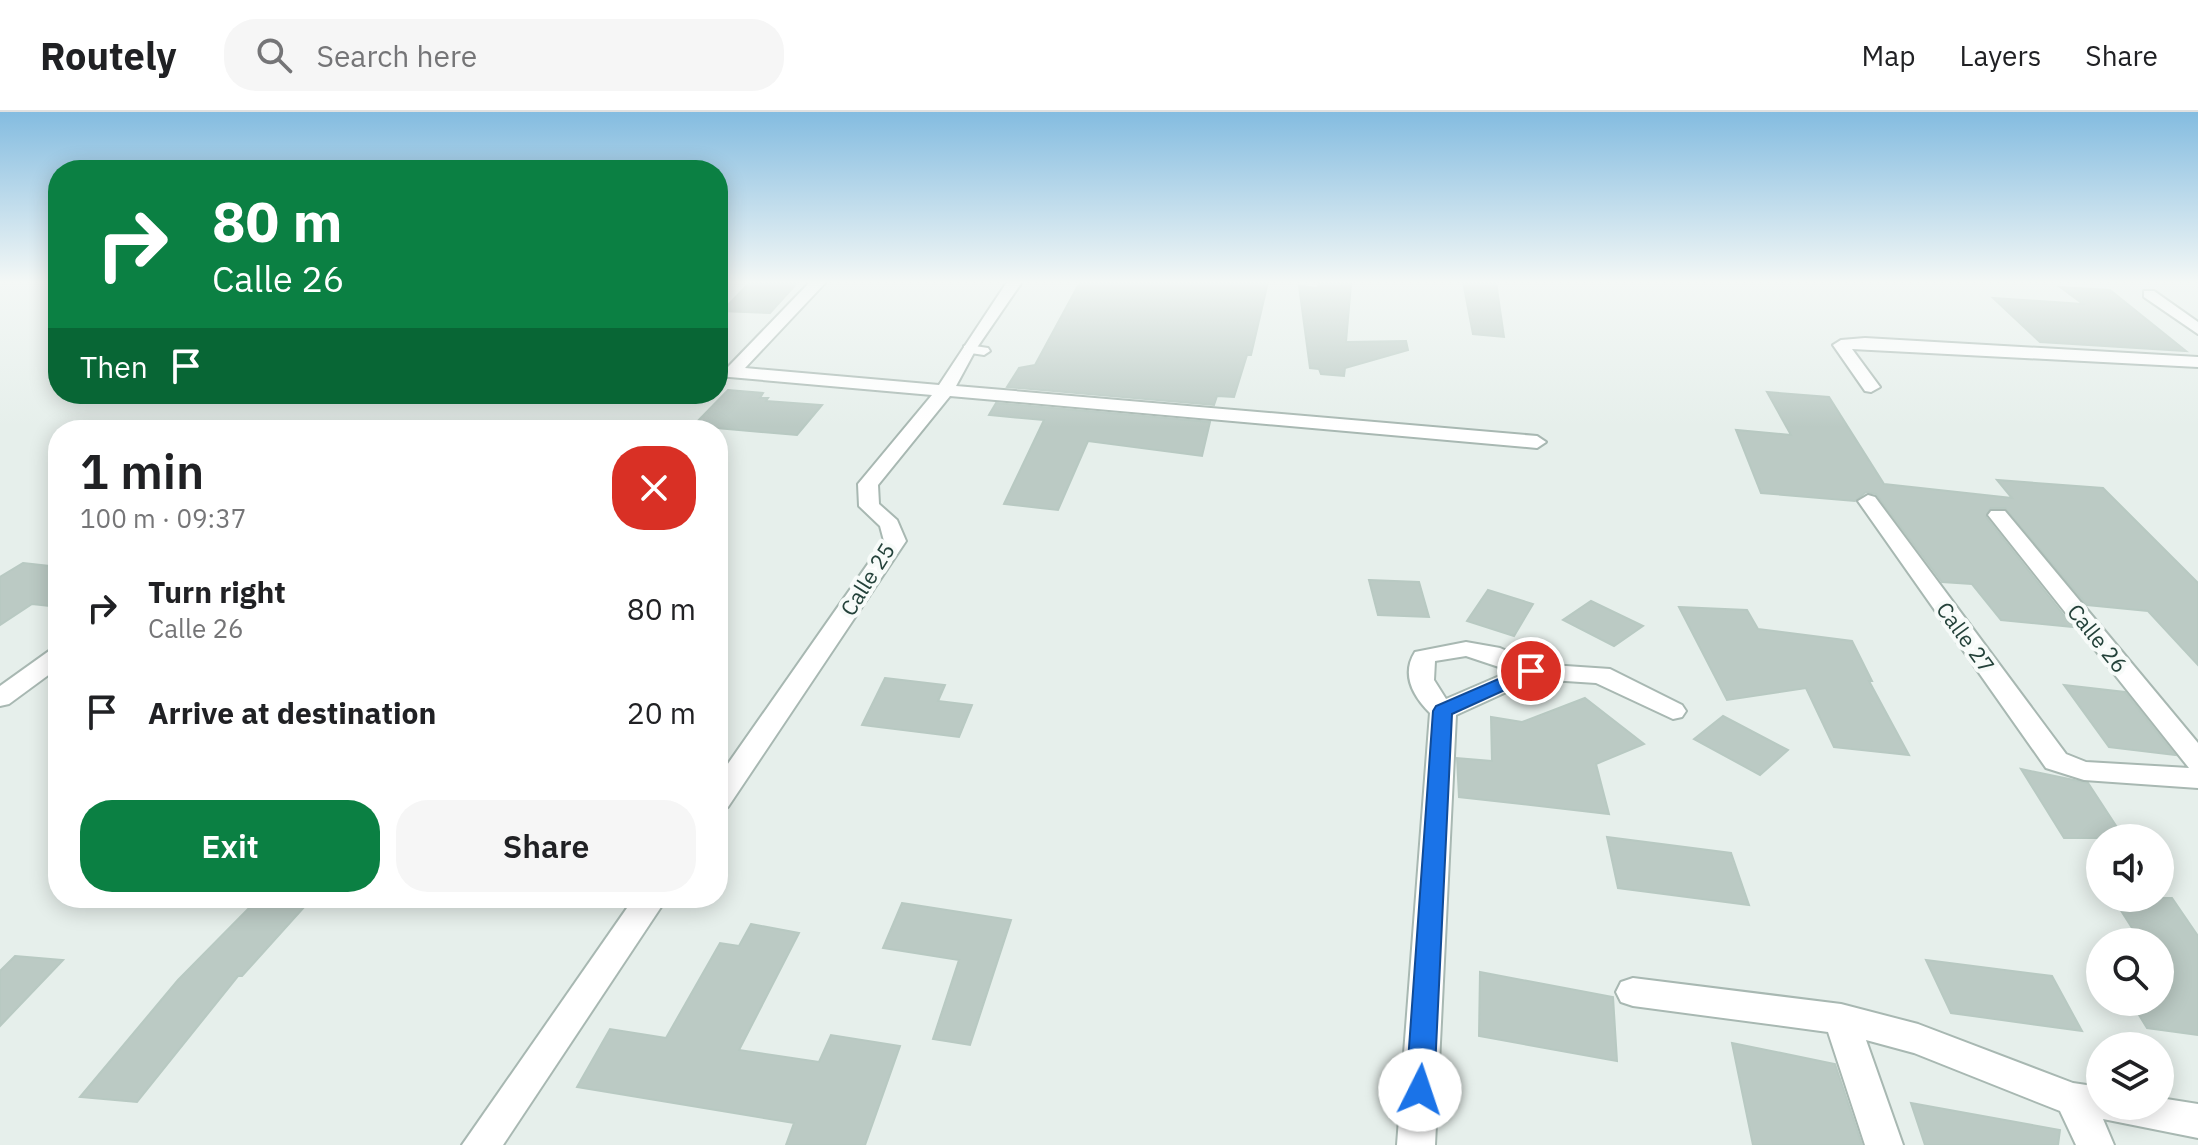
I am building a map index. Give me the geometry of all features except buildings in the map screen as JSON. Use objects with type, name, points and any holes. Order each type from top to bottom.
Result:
[{"type":"street","points":[[728,369],[769,330]]},
{"type":"street","name":"Calle 25","points":[[728,785],[895,541],[890,524],[869,506],[868,484],[944,392],[987,330]]},
{"type":"street","points":[[1871,387],[1841,345],[1865,343],[2198,362]]},
{"type":"street","points":[[728,372],[1537,442]]},
{"type":"street","name":"Calle 27","points":[[1868,501],[2056,761],[2069,768],[2198,778]]},
{"type":"street","name":"Calle 26","points":[[1998,515],[2198,761]]},
{"type":"street","points":[[1443,711],[1427,696],[1419,673],[1424,657],[1444,649],[1475,648],[1488,650],[1531,671],[1601,675],[1673,711]]},
{"type":"street","points":[[0,698],[48,663]]},
{"type":"street","points":[[1443,711],[1531,671]]},
{"type":"street","points":[[1416,1145],[1443,711]]},
{"type":"street","points":[[481,1145],[644,908]]},
{"type":"street","points":[[1633,992],[1841,1019],[1918,1039],[2086,1102]]},
{"type":"street","points":[[1841,1019],[1884,1145]]},
{"type":"street","points":[[2174,1117],[2198,1121]]},
{"type":"street","points":[[2090,1120],[2095,1145]]},
{"type":"route","points":[[1420,1090],[1443,711],[1531,671]]}]
